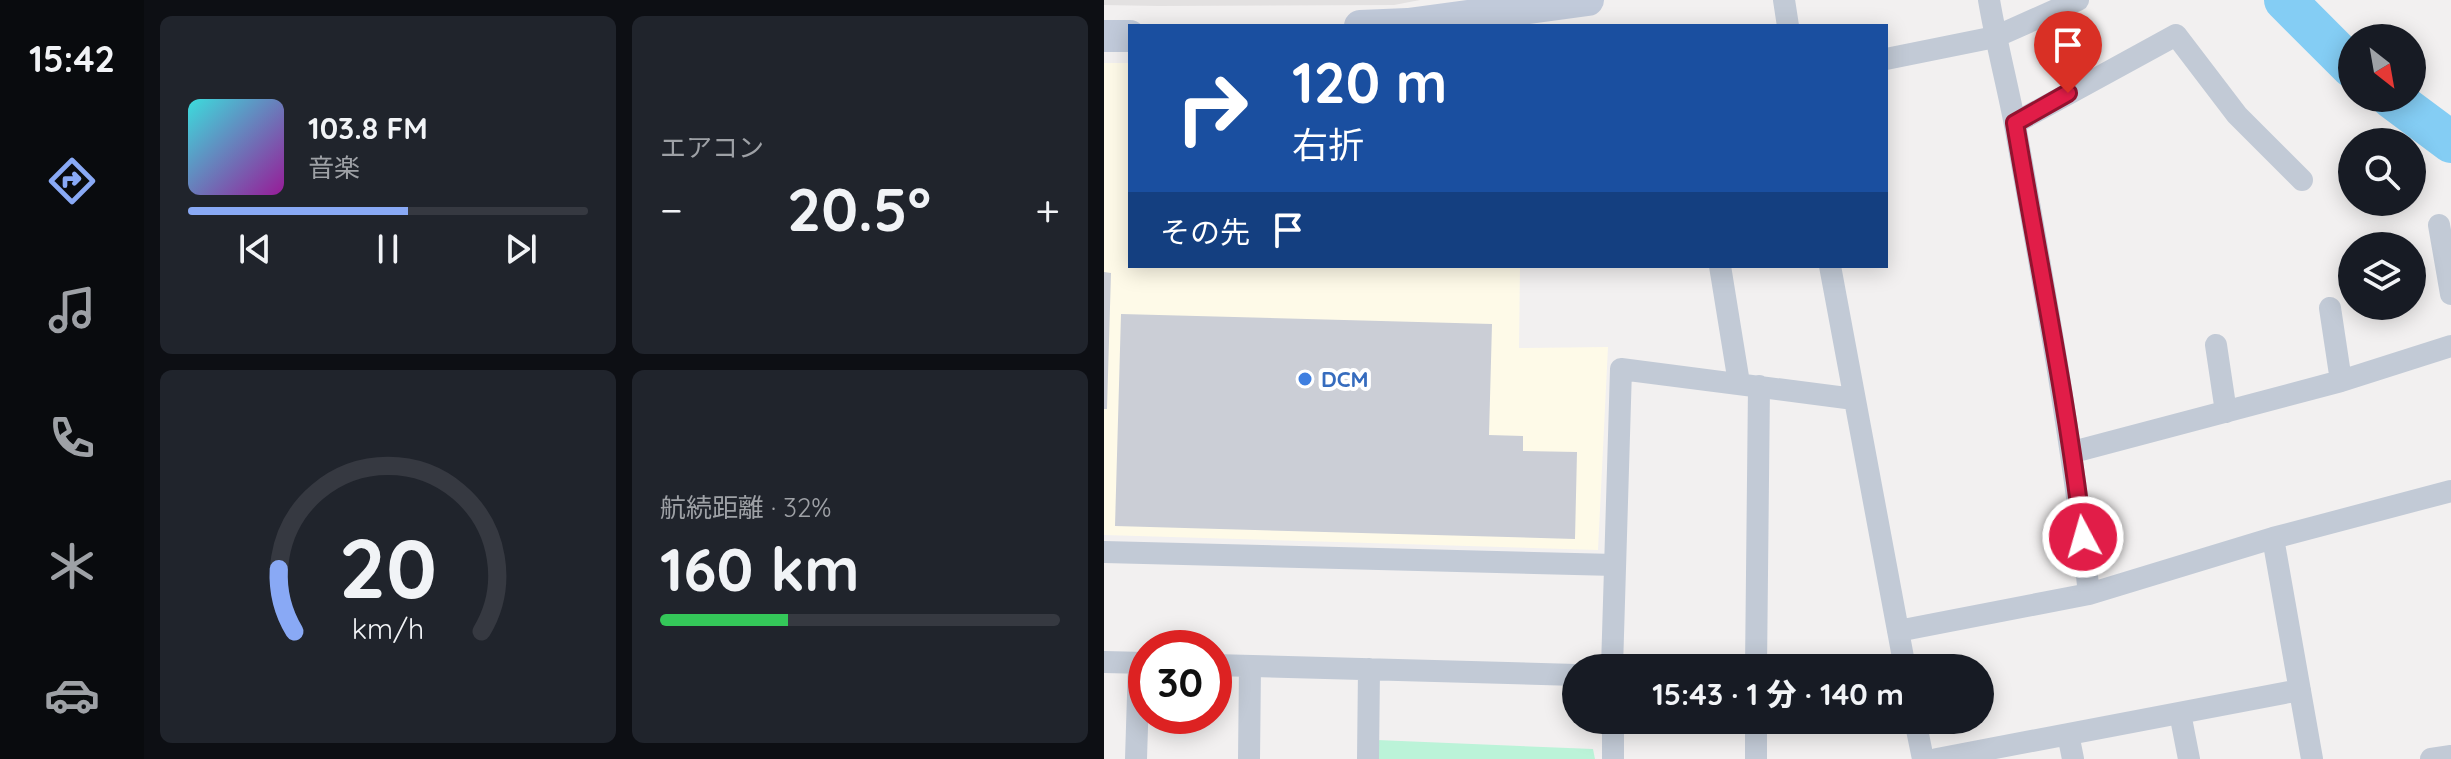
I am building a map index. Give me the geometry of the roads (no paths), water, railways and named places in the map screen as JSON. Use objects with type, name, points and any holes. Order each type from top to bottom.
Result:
[{"type":"street","points":[[1408,24],[1588,0]]},
{"type":"street","points":[[1784,0],[1788,24]]},
{"type":"street","points":[[1989,0],[2015,123],[2050,340],[2073,452],[2089,594]]},
{"type":"street","points":[[1888,59],[1995,37],[2078,0]]},
{"type":"street","points":[[2015,123],[2176,35],[2237,115],[2302,180]]},
{"type":"street","points":[[1104,36],[1128,36]]},
{"type":"street","points":[[2439,225],[2451,294]]},
{"type":"street","points":[[1720,268],[1749,384],[1756,654]]},
{"type":"street","points":[[1830,268],[1902,654]]},
{"type":"street","points":[[2330,308],[2341,381]]},
{"type":"street","points":[[2216,345],[2226,412]]},
{"type":"street","points":[[2073,452],[2341,381],[2451,346]]},
{"type":"street","points":[[1612,654],[1621,369],[1854,399]]},
{"type":"street","points":[[1898,631],[2089,594],[2273,538],[2451,491]]},
{"type":"street","points":[[2273,538],[2312,759]]},
{"type":"street","points":[[1104,552],[1615,565]]},
{"type":"street","points":[[1104,662],[1128,663]]},
{"type":"street","points":[[1232,666],[1562,675]]},
{"type":"street","points":[[1249,759],[1250,666]]},
{"type":"street","points":[[1368,759],[1369,669]]},
{"type":"street","points":[[1937,759],[2300,690]]},
{"type":"street","points":[[2180,713],[2189,759]]},
{"type":"street","points":[[1136,759],[1138,734]]},
{"type":"street","points":[[1613,734],[1613,759]]},
{"type":"street","points":[[1756,734],[1756,759]]},
{"type":"street","points":[[1918,734],[1923,759]]},
{"type":"street","points":[[2068,734],[2073,759]]},
{"type":"waterway","points":[[2285,0],[2338,53]]},
{"type":"waterway","points":[[2411,112],[2451,142]]},
{"type":"place","name":"DCM","points":[[1305,379]]}]
